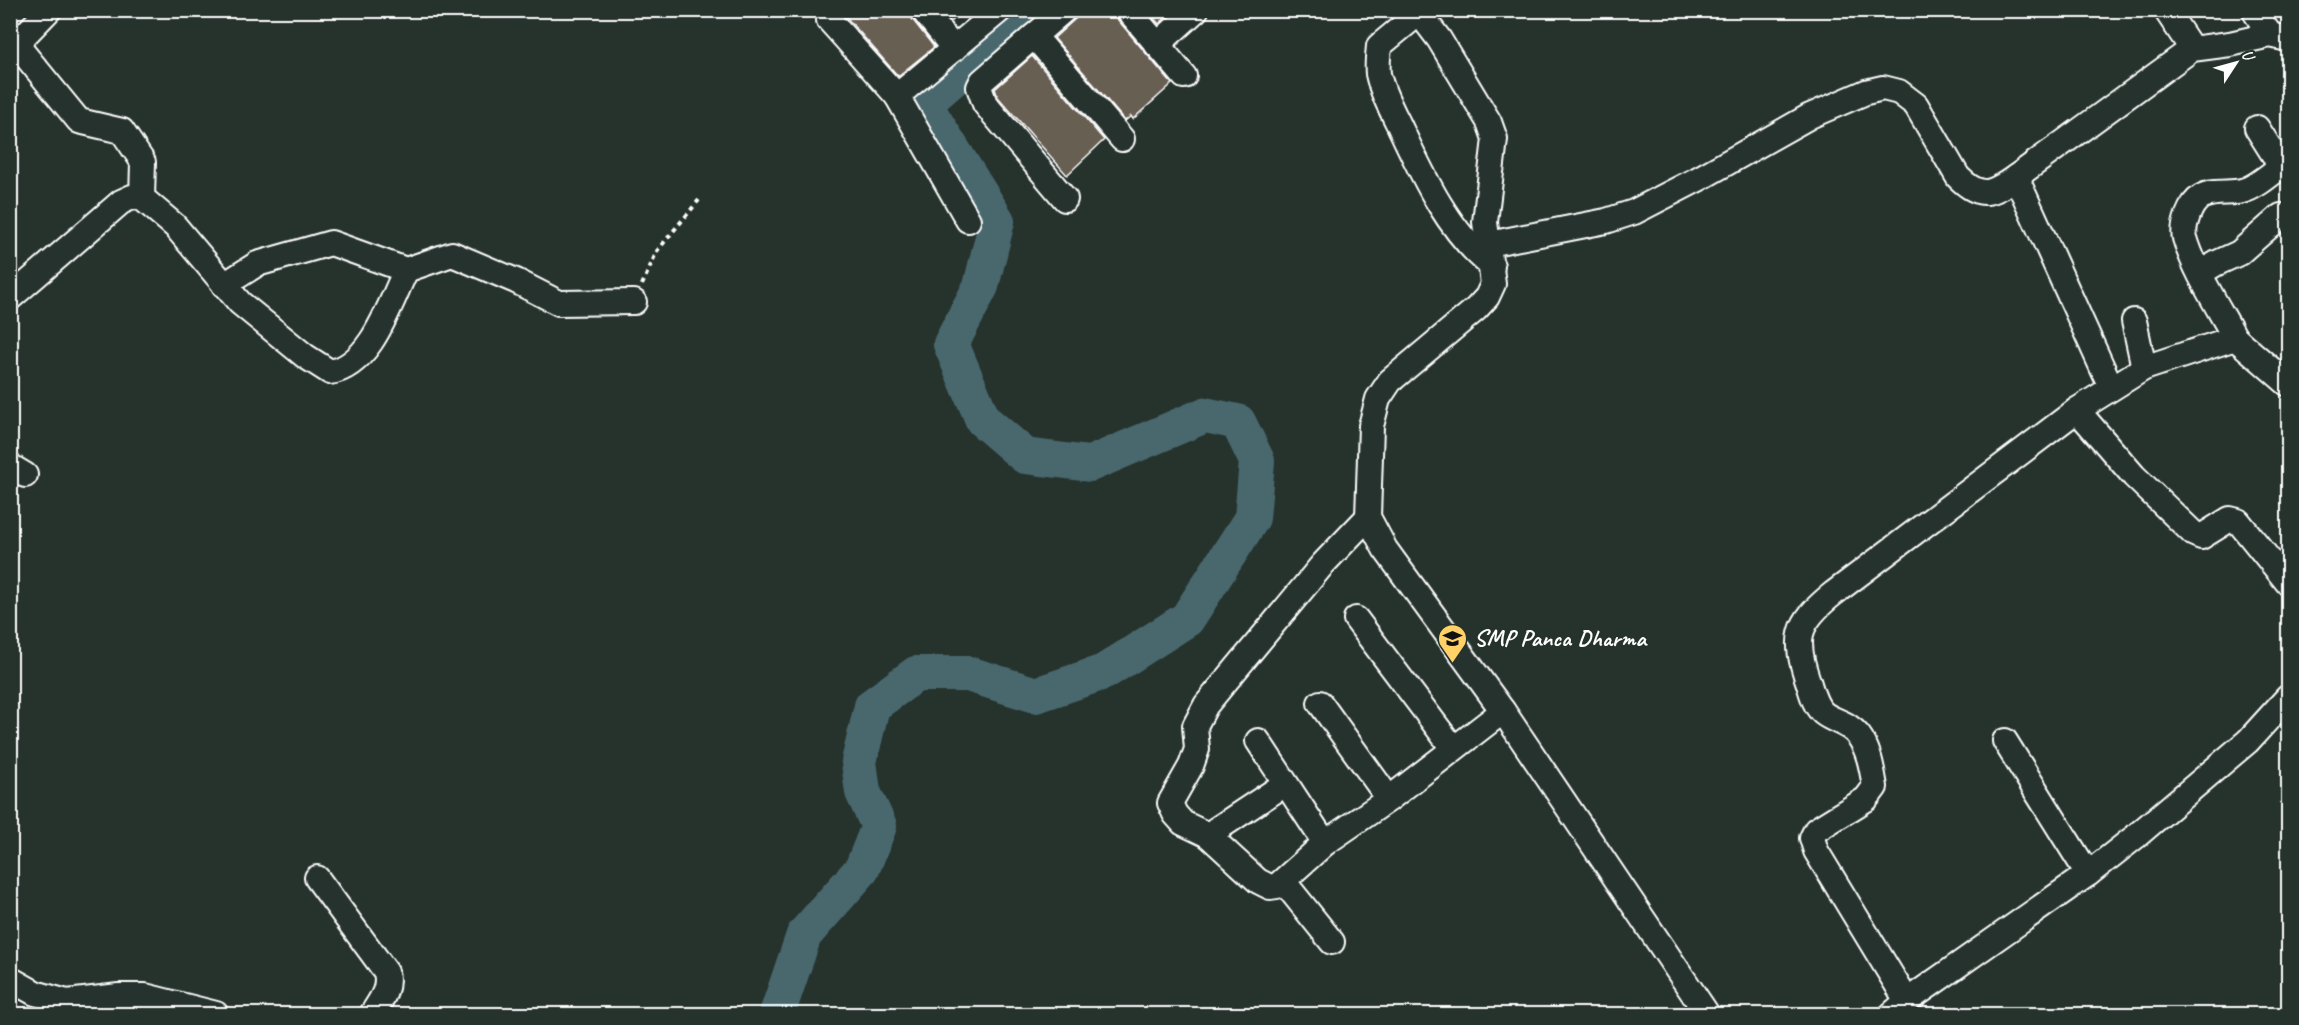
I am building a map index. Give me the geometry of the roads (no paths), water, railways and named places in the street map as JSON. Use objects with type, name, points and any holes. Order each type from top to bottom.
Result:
[{"type":"street","points":[[49,10],[13,42],[79,121],[122,131],[143,162],[142,198]]},
{"type":"street","points":[[923,10],[954,48]]},
{"type":"street","points":[[897,96],[1000,10]]},
{"type":"street","points":[[1064,10],[982,81],[979,87],[980,96],[985,104],[1065,199]]},
{"type":"street","points":[[1128,10],[1184,76]]},
{"type":"street","points":[[1157,45],[1196,10]]},
{"type":"street","points":[[2166,10],[2192,49]]},
{"type":"street","points":[[2254,10],[2279,37]]},
{"type":"street","points":[[1707,1014],[1503,711],[1385,549],[1368,517],[1371,426],[1378,399],[1390,381],[1476,309],[1487,297],[1493,284],[1490,255],[1485,222],[1495,139],[1489,122],[1439,39],[1418,12],[1379,46],[1378,73],[1383,90],[1415,160],[1440,204],[1478,256],[1490,255],[1634,212],[1810,116],[1866,92],[1883,88],[1899,92],[1916,105],[1958,177],[1974,190],[1983,193],[1993,192],[2192,49],[2279,37]]},
{"type":"street","points":[[829,20],[897,96],[968,220]]},
{"type":"street","points":[[1034,36],[1122,139]]},
{"type":"street","points":[[2257,128],[2285,164],[2244,191],[2209,194],[2201,198],[2192,205],[2184,236],[2200,273],[2235,338],[2289,384]]},
{"type":"street","points":[[2016,177],[2111,387]]},
{"type":"street","points":[[10,298],[121,202],[132,197],[142,198],[175,226],[248,310],[305,356],[330,372],[345,367],[368,348],[406,270]]},
{"type":"street","points":[[2200,273],[2239,253],[2281,216]]},
{"type":"street","points":[[224,285],[257,264],[331,243],[406,270],[452,254],[516,281],[559,303],[634,302]]},
{"type":"street","points":[[2134,321],[2144,368]]},
{"type":"street","points":[[2235,338],[2144,368],[2111,387],[2077,410],[1815,608],[1805,620],[1800,637],[1803,668],[1817,707],[1831,719],[1841,721],[1857,733],[1872,768],[1875,787],[1866,799],[1816,830],[1812,838],[1816,851],[1899,1008],[2088,874],[2248,741],[2289,697]]},
{"type":"street","points":[[2077,410],[2134,476],[2194,534],[2201,537],[2230,519],[2238,521],[2289,584]]},
{"type":"street","points":[[1368,517],[1323,564],[1206,705],[1195,726],[1197,749],[1191,766],[1170,803],[1175,814],[1183,823],[1208,835],[1270,888],[1284,882],[1325,843],[1389,799],[1503,711]]},
{"type":"street","points":[[1356,620],[1453,748]]},
{"type":"street","points":[[1320,703],[1389,799]]},
{"type":"street","points":[[1258,741],[1325,843]]},
{"type":"street","points":[[2005,741],[2088,874]]},
{"type":"street","points":[[1208,835],[1286,784]]},
{"type":"street","points":[[317,878],[386,972],[388,981],[385,993],[372,1014]]},
{"type":"street","points":[[1284,882],[1332,942]]},
{"type":"street","points":[[10,979],[35,993],[67,1002],[119,996],[146,996],[216,1014]]},
{"type":"waterway","points":[[777,1014],[804,935],[862,869],[879,826],[863,792],[859,762],[872,706],[916,674],[968,674],[1036,695],[1104,672],[1187,619],[1252,518],[1257,461],[1238,422],[1205,415],[1090,464],[1025,456],[983,420],[951,344],[981,286],[997,221],[924,104],[1032,10]]},
{"type":"place","name":"SMP Panca Dharma","points":[[1453,664]]}]
